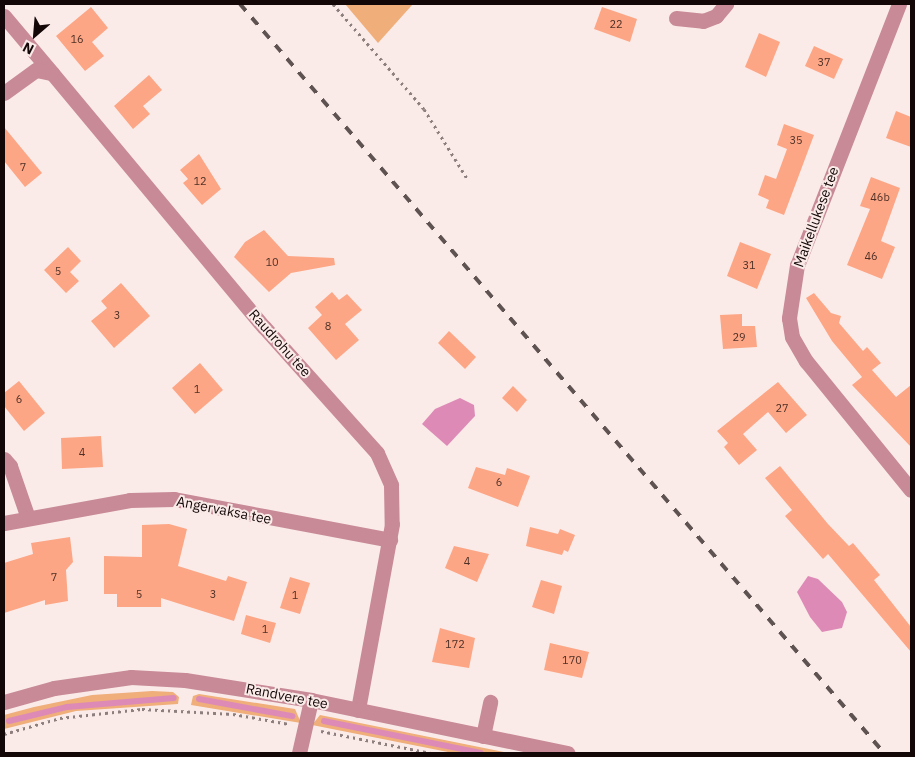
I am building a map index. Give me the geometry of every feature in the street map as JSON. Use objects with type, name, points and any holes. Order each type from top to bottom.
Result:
[{"type":"street","points":[[676,18],[703,21],[716,16],[726,4]]},
{"type":"street","name":"Maikellukese tee","points":[[899,4],[797,265],[789,318],[792,337],[806,360],[911,490]]},
{"type":"street","name":"Raudrohu tee","points":[[4,16],[264,327],[377,453],[394,499],[390,540],[358,710]]},
{"type":"street","points":[[4,93],[36,70],[52,74]]},
{"type":"street","points":[[4,459],[10,466],[28,518]]},
{"type":"street","name":"Angervaksa tee","points":[[4,523],[130,500],[174,499],[390,540]]},
{"type":"street","name":"Randvere tee","points":[[4,702],[54,688],[131,677],[222,684],[311,700],[483,736],[534,750],[568,753]]},
{"type":"street","points":[[299,753],[311,700]]},
{"type":"street","points":[[483,736],[490,702]]},
{"type":"path","points":[[333,4],[424,109],[468,180]]},
{"type":"path","points":[[4,734],[60,718],[142,709],[233,714],[294,726]]},
{"type":"path","points":[[313,729],[431,753]]},
{"type":"shaded area","points":[[345,4],[413,4],[378,43]]},
{"type":"shaded area","points":[[460,398],[474,405],[475,416],[447,446],[422,424],[435,409]]},
{"type":"shaded area","points":[[808,576],[818,579],[842,602],[847,612],[842,628],[822,632],[810,617],[797,592]]},
{"type":"shaded area","points":[[152,691],[173,692],[179,697],[178,704],[76,711],[4,729],[4,715],[34,707],[92,695]]},
{"type":"shaded area","points":[[199,694],[295,709],[301,723],[191,705],[193,696]]},
{"type":"shaded area","points":[[320,715],[509,753],[453,753],[312,725]]},
{"type":"building","points":[[91,7],[108,28],[92,42],[104,56],[85,71],[56,36]]},
{"type":"building","points":[[602,7],[637,19],[630,42],[594,29]]},
{"type":"building","points":[[759,33],[780,42],[766,77],[745,67]]},
{"type":"building","points":[[814,46],[843,59],[834,79],[805,66]]},
{"type":"building","points":[[149,75],[162,90],[143,106],[150,114],[133,129],[114,106]]},
{"type":"building","points":[[896,111],[911,117],[911,147],[886,138]]},
{"type":"building","points":[[784,124],[814,135],[784,215],[766,208],[769,200],[758,195],[765,175],[776,179],[787,149],[777,145]]},
{"type":"building","points":[[4,127],[42,173],[25,187],[4,161]]},
{"type":"building","points":[[199,154],[221,189],[202,205],[183,183],[188,179],[180,170]]},
{"type":"building","points":[[871,177],[900,188],[881,241],[895,247],[882,279],[847,265],[870,209],[860,206]]},
{"type":"building","points":[[264,230],[288,256],[334,258],[335,265],[291,273],[269,292],[234,257],[245,242]]},
{"type":"building","points":[[740,242],[771,254],[757,289],[727,276]]},
{"type":"building","points":[[68,247],[81,261],[70,272],[79,281],[66,293],[44,270]]},
{"type":"building","points":[[121,283],[150,316],[114,348],[91,321],[107,308],[101,301]]},
{"type":"building","points":[[332,292],[339,300],[347,294],[362,310],[345,324],[359,340],[336,360],[308,328],[322,315],[315,307]]},
{"type":"building","points":[[814,293],[831,313],[841,316],[839,323],[863,351],[867,347],[881,363],[872,370],[896,397],[911,385],[911,447],[852,385],[862,377],[832,341],[806,298]]},
{"type":"building","points":[[742,314],[742,326],[755,326],[757,347],[723,349],[720,315]]},
{"type":"building","points":[[449,331],[476,357],[465,369],[438,343]]},
{"type":"building","points":[[200,363],[223,390],[195,414],[172,388]]},
{"type":"building","points":[[19,381],[45,413],[24,431],[4,406],[4,393]]},
{"type":"building","points":[[778,382],[807,415],[786,433],[768,412],[743,434],[757,450],[739,465],[724,447],[728,443],[717,431]]},
{"type":"building","points":[[513,386],[527,400],[517,412],[502,398]]},
{"type":"building","points":[[101,436],[103,467],[62,469],[61,438]]},
{"type":"building","points":[[780,466],[828,524],[849,546],[853,543],[880,575],[874,580],[911,627],[911,652],[828,554],[823,559],[785,516],[792,510],[765,478]]},
{"type":"building","points":[[476,467],[505,475],[507,468],[530,476],[518,507],[468,488]]},
{"type":"building","points":[[169,524],[187,529],[178,566],[226,581],[228,576],[247,582],[234,621],[161,598],[161,607],[117,607],[117,594],[104,594],[104,556],[142,557],[142,525]]},
{"type":"building","points":[[530,527],[558,534],[560,529],[575,535],[568,552],[564,550],[562,555],[526,546]]},
{"type":"building","points":[[70,537],[73,562],[66,570],[68,601],[45,605],[45,600],[4,613],[4,563],[33,554],[31,543]]},
{"type":"building","points":[[454,546],[489,554],[477,582],[445,568]]},
{"type":"building","points":[[290,577],[310,583],[300,614],[280,608]]},
{"type":"building","points":[[541,580],[562,586],[554,614],[532,607]]},
{"type":"building","points":[[246,615],[276,623],[270,643],[241,634]]},
{"type":"building","points":[[440,628],[475,638],[469,668],[432,662]]},
{"type":"building","points":[[550,643],[589,652],[582,678],[544,670]]},
{"type":"waterway","points":[[9,721],[67,707],[174,698]]},
{"type":"waterway","points":[[199,699],[292,716]]},
{"type":"waterway","points":[[324,721],[481,753]]},
{"type":"railway","points":[[240,4],[884,753]]}]
